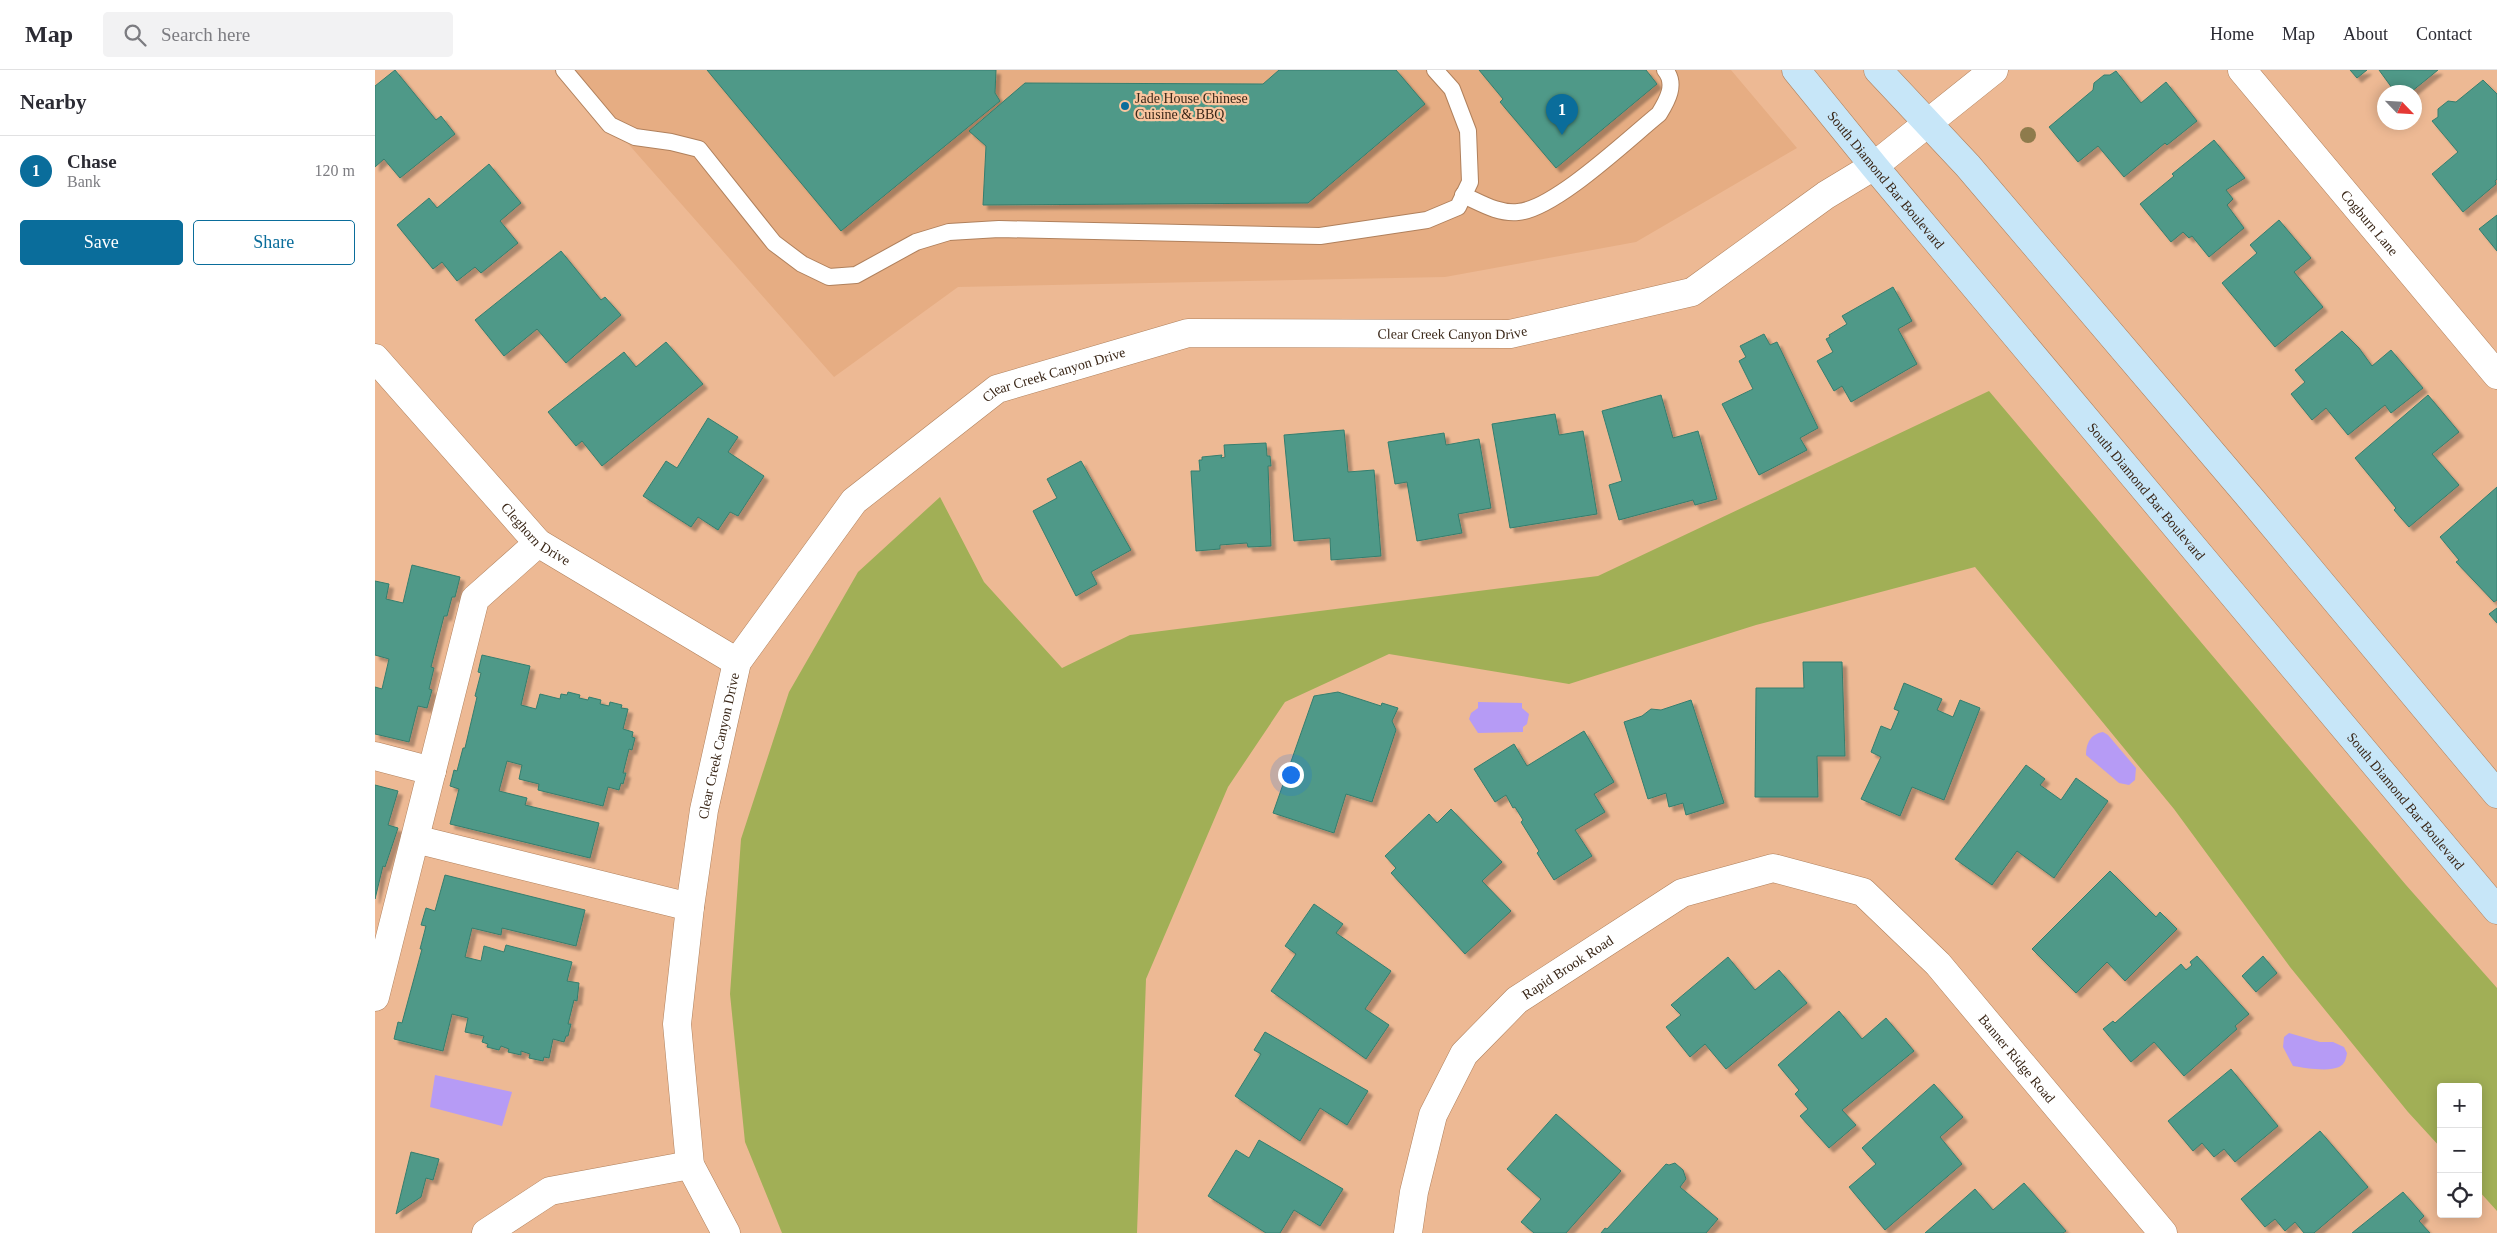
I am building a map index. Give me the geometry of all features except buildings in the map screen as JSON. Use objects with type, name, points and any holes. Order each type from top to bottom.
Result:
[{"type":"main road","name":"South Diamond Bar Boulevard","points":[[1796,70],[1874,166],[2497,910]]},
{"type":"main road","points":[[1878,70],[1968,166],[2497,794]]},
{"type":"street","name":"Clear Creek Canyon Drive","points":[[726,1233],[690,1165],[677,1024],[690,906],[704,810],[737,662],[854,501],[997,389],[1188,332],[1510,334],[1692,292],[1826,195],[1874,166],[1994,70]]},
{"type":"street","name":"Cogburn Lane","points":[[2242,70],[2497,375]]},
{"type":"street","name":"Cleghorn Drive","points":[[375,358],[538,543],[737,662]]},
{"type":"street","points":[[375,997],[475,599],[538,543]]},
{"type":"street","points":[[375,756],[432,771]]},
{"type":"street","points":[[415,839],[690,906]]},
{"type":"street","name":"Rapid Brook Road","points":[[1408,1233],[1413,1192],[1433,1114],[1464,1054],[1517,1000],[1683,893],[1773,868],[1863,892]]},
{"type":"street","name":"Banner Ridge Road","points":[[1863,892],[1938,964],[2163,1233]]},
{"type":"street","points":[[486,1233],[550,1191],[690,1165]]},
{"type":"lane","points":[[564,70],[610,125],[635,137],[671,142],[699,149],[774,243],[802,264],[829,277],[856,274],[917,242],[949,232],[999,229],[1320,236],[1427,220],[1458,207],[1470,182],[1468,131],[1452,89],[1435,70]]},
{"type":"lane","points":[[1463,195],[1499,211],[1518,212],[1539,207],[1560,195],[1659,114],[1670,97],[1669,75],[1665,70]]},
{"type":"shaded area","points":[[563,70],[1731,70],[1797,148],[1636,242],[1445,277],[958,287],[834,377]]},
{"type":"shaded area","points":[[1478,702],[1522,703],[1522,708],[1529,714],[1527,724],[1523,727],[1523,732],[1478,733],[1469,719],[1471,713],[1478,708]]},
{"type":"shaded area","points":[[2103,732],[2108,735],[2136,768],[2135,780],[2129,785],[2119,783],[2086,755],[2087,747],[2092,737]]},
{"type":"shaded area","points":[[2289,1033],[2320,1042],[2333,1042],[2344,1047],[2347,1053],[2345,1061],[2339,1067],[2329,1069],[2293,1066],[2283,1047],[2284,1037]]},
{"type":"shaded area","points":[[435,1075],[512,1092],[502,1126],[430,1107]]},
{"type":"green space","points":[[1989,391],[2406,885],[2497,988],[2497,1211],[2482,1194],[2482,1083],[2437,1083],[2437,1144],[2408,1112],[2290,967],[2174,809],[1975,567],[1756,625],[1569,684],[1389,654],[1285,702],[1228,787],[1146,979],[1137,1233],[782,1233],[745,1142],[730,994],[741,839],[789,692],[858,572],[940,497],[984,582],[1062,668],[1130,635],[1598,576]]},
{"type":"place","name":"Jade House Chinese Cuisine & BBQ","points":[[1125,106]]},
{"type":"place","name":"Chase","points":[[1562,135]]}]
